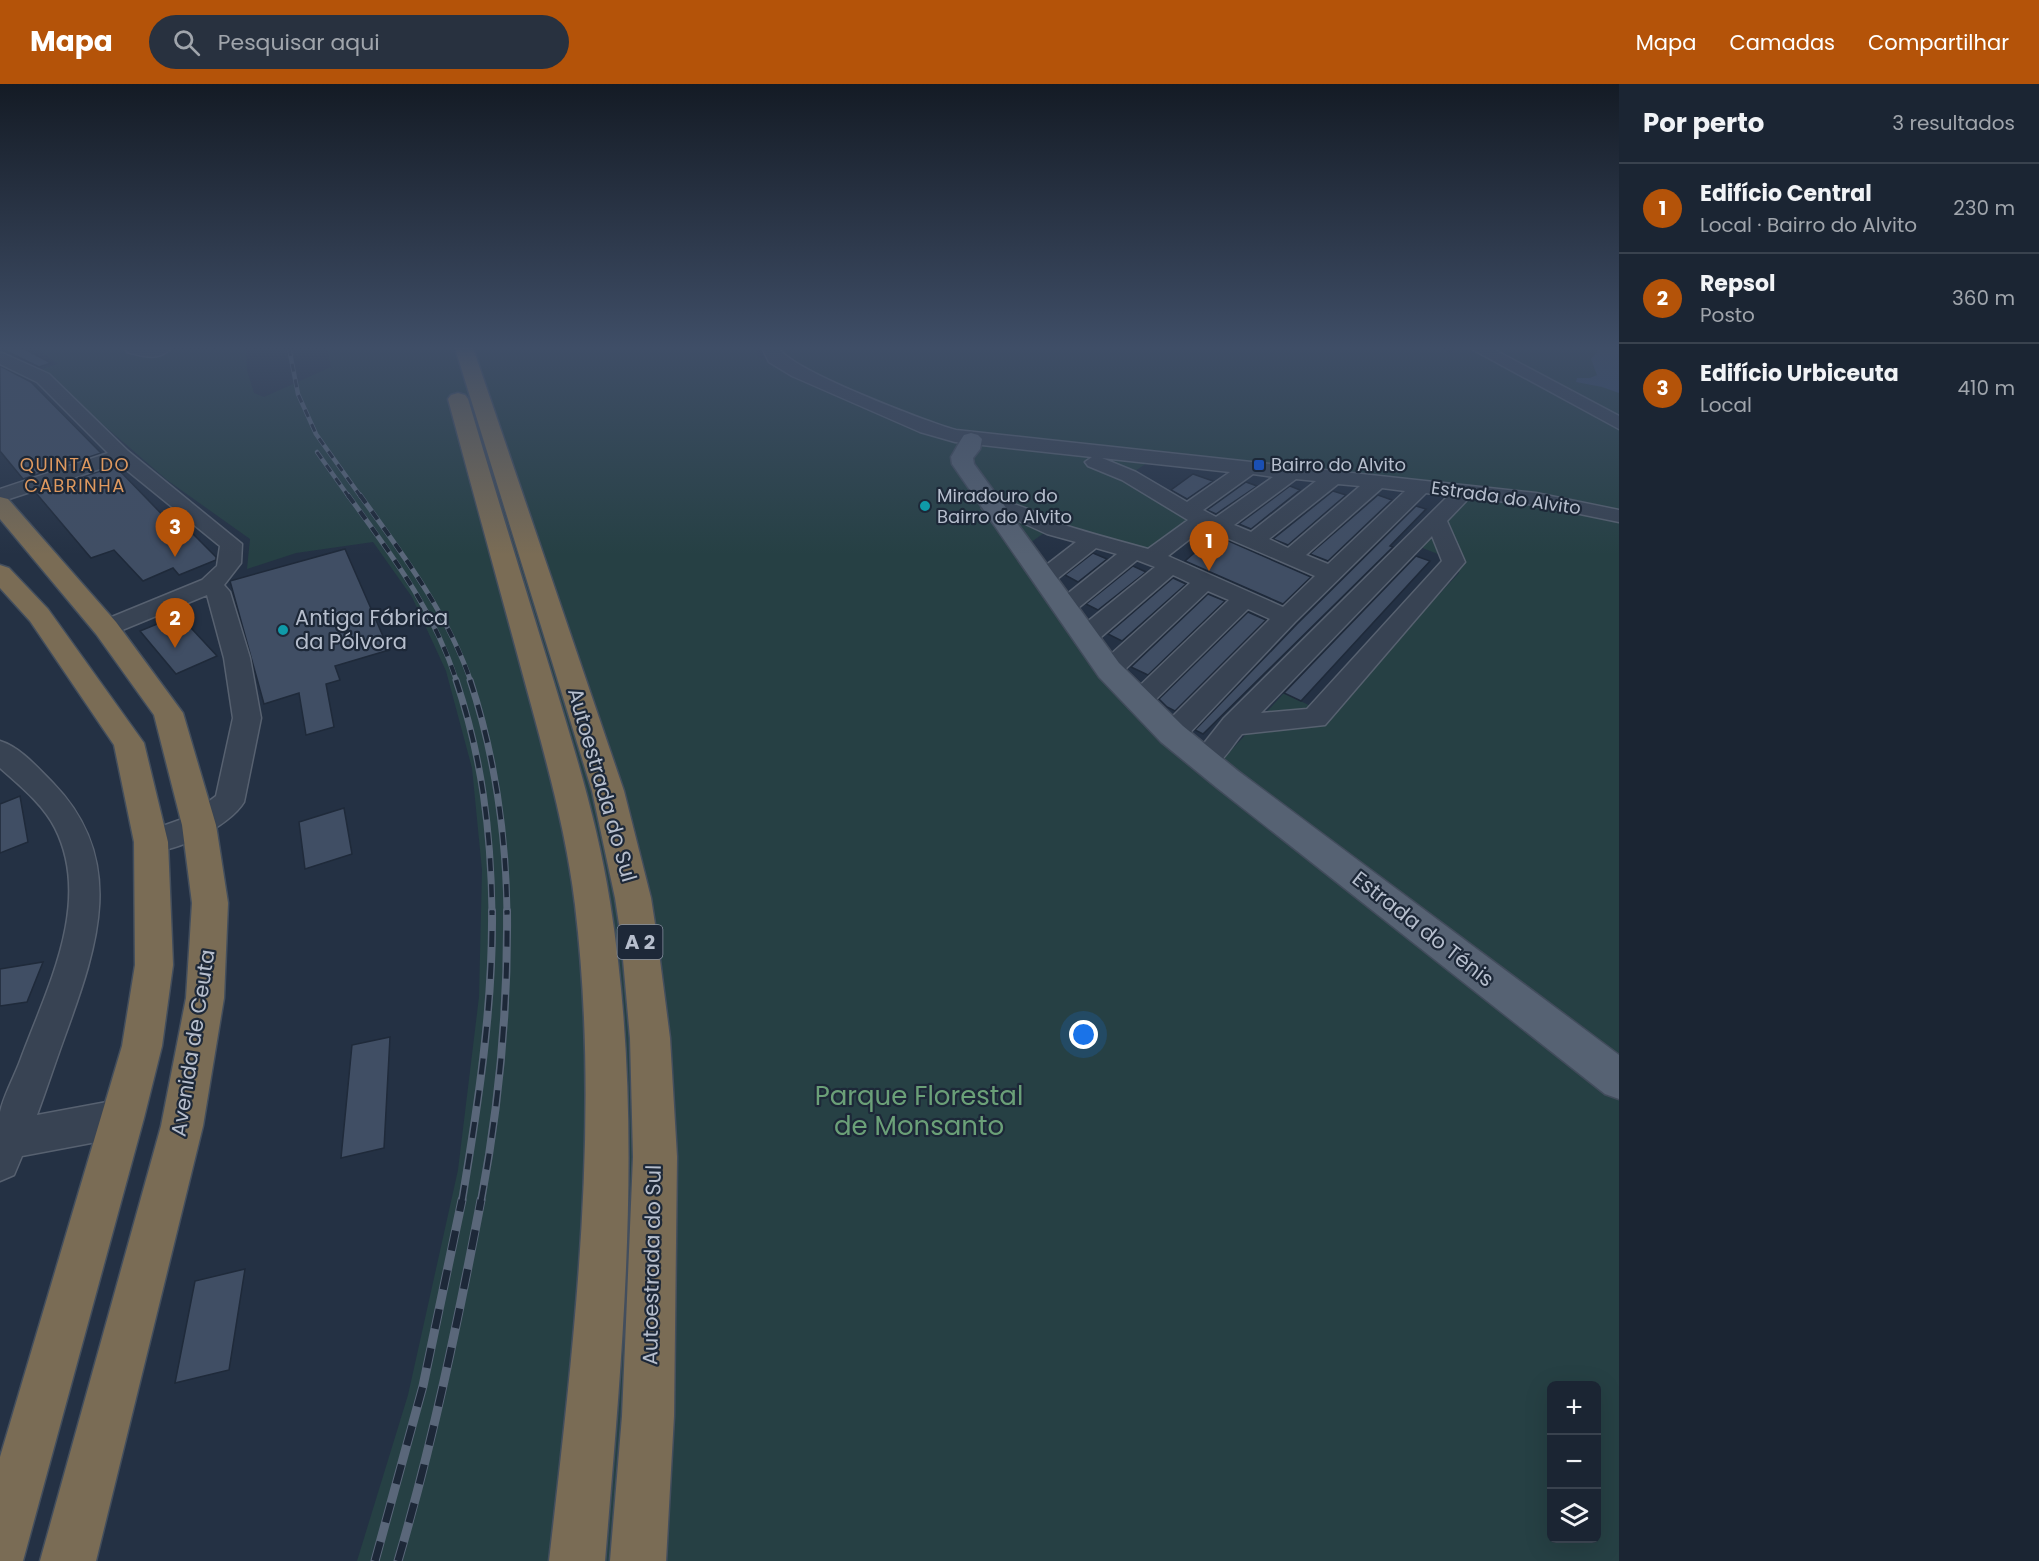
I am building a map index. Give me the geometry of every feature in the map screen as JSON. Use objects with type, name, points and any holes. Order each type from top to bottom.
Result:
[{"type":"highway","name":"Autoestrada do Sul","points":[[463,417],[572,799],[593,902],[604,990],[608,1047],[608,1107],[602,1269],[577,1561]]},
{"type":"highway","name":"Autoestrada do Sul","points":[[486,417],[608,791],[633,898],[639,937],[652,1061],[655,1157],[648,1416],[638,1561]]},
{"type":"highway","name":"Avenida de Ceuta","points":[[3,510],[36,544],[106,628],[168,713],[199,825],[210,903],[205,998],[184,1115],[68,1561]]},
{"type":"highway","points":[[0,558],[36,544]]},
{"type":"highway","points":[[0,573],[39,615],[129,743],[151,842],[154,965],[142,1046],[0,1549]]},
{"type":"main road","name":"Estrada do Ténis","points":[[971,439],[962,461],[1085,637],[1109,670],[1137,702],[1215,770],[1619,1080]]},
{"type":"street","points":[[82,417],[121,455],[231,544],[232,558],[226,571],[210,585],[106,628]]},
{"type":"street","name":"Estrada do Alvito","points":[[901,417],[927,428],[971,439],[1536,499],[1619,516]]},
{"type":"street","points":[[1069,449],[1129,476],[1202,519],[1331,574]]},
{"type":"street","points":[[3,510],[121,455]]},
{"type":"street","points":[[1129,476],[1154,459]]},
{"type":"street","points":[[1160,494],[1204,464]]},
{"type":"street","points":[[1064,608],[1152,558],[1202,519],[1247,469]]},
{"type":"street","points":[[1202,519],[1291,473]]},
{"type":"street","points":[[1253,541],[1333,478]]},
{"type":"street","points":[[1291,557],[1377,482]]},
{"type":"street","points":[[1172,734],[1307,596],[1422,486]]},
{"type":"street","points":[[1234,725],[1315,718],[1367,622],[1435,519],[1463,492]]},
{"type":"street","points":[[993,508],[1010,509],[1055,529],[1152,558],[1286,617]]},
{"type":"street","points":[[1215,770],[1234,725],[1367,622],[1454,562],[1435,519]]},
{"type":"street","points":[[1024,551],[1055,529]]},
{"type":"street","points":[[1044,578],[1093,539]]},
{"type":"street","points":[[1085,637],[1152,558]]},
{"type":"street","points":[[1109,670],[1205,581]]},
{"type":"street","points":[[151,842],[199,825],[229,802],[247,718],[237,658],[218,592],[210,585]]},
{"type":"street","points":[[1307,596],[1367,622]]},
{"type":"street","points":[[1137,702],[1245,599]]},
{"type":"street","points":[[0,752],[52,800],[63,815],[78,848],[84,889],[83,920],[74,963],[4,1150]]},
{"type":"street","points":[[4,1150],[123,1118]]},
{"type":"green space","name":"Parque Florestal de Monsanto","points":[[94,417],[1619,417],[1619,1561],[357,1561],[408,1395],[458,1170],[479,997],[482,870],[472,768],[446,671],[412,597],[373,542],[296,553],[247,569],[250,539],[167,480]],"holes":[[[1156,457],[1471,491],[1420,547],[1456,561],[1459,573],[1327,714],[1284,693],[1213,770],[1135,697],[1027,545],[1054,526],[1154,558],[1204,517],[1132,473]]]},
{"type":"building","points":[[0,417],[65,417],[101,453],[23,479],[0,451]]},
{"type":"building","points":[[115,466],[184,537],[192,533],[216,557],[216,560],[179,575],[173,568],[143,581],[114,550],[91,558],[36,493]]},
{"type":"building","points":[[1193,474],[1213,481],[1187,499],[1171,490]]},
{"type":"building","points":[[1246,482],[1257,486],[1216,514],[1207,510]]},
{"type":"building","points":[[1290,486],[1300,490],[1251,529],[1239,524]]},
{"type":"building","points":[[1333,491],[1346,495],[1288,545],[1273,539]]},
{"type":"building","points":[[1378,495],[1392,500],[1328,561],[1310,554]]},
{"type":"building","points":[[1416,506],[1426,509],[1390,546],[1393,547],[1203,734],[1195,730],[1297,624]]},
{"type":"building","points":[[1215,535],[1311,577],[1283,604],[1185,561]]},
{"type":"building","points":[[345,549],[389,650],[335,666],[340,680],[326,684],[334,727],[306,735],[299,693],[264,704],[230,581]]},
{"type":"building","points":[[1093,553],[1107,559],[1078,582],[1065,575]]},
{"type":"building","points":[[1416,556],[1430,561],[1301,701],[1284,693]]},
{"type":"building","points":[[1133,566],[1146,572],[1098,610],[1086,604]]},
{"type":"building","points":[[1173,578],[1186,584],[1122,641],[1108,634]]},
{"type":"building","points":[[1208,594],[1225,601],[1148,675],[1131,667]]},
{"type":"building","points":[[1248,612],[1266,620],[1175,711],[1167,707],[1159,699]]},
{"type":"building","points":[[179,615],[217,656],[176,674],[140,631]]},
{"type":"building","points":[[20,796],[28,842],[0,853],[0,804]]},
{"type":"building","points":[[344,808],[352,854],[305,869],[299,822]]},
{"type":"building","points":[[43,962],[27,1002],[0,1006],[0,969]]},
{"type":"building","points":[[390,1037],[384,1148],[341,1158],[352,1045]]},
{"type":"building","points":[[245,1269],[229,1370],[175,1383],[195,1281]]},
{"type":"railway","points":[[308,417],[316,434],[361,497]]},
{"type":"railway","points":[[317,452],[349,497]]},
{"type":"railway","points":[[348,495],[396,562],[423,606],[436,630],[457,682]]},
{"type":"railway","points":[[360,495],[408,562],[437,608],[471,682]]},
{"type":"railway","points":[[456,680],[479,766],[490,853],[492,913]]},
{"type":"railway","points":[[470,680],[486,737],[497,795],[504,854],[507,913]]},
{"type":"railway","points":[[462,1201],[479,1093],[487,1020],[492,913]]},
{"type":"railway","points":[[481,1201],[493,1129],[501,1057],[506,984],[507,913]]},
{"type":"railway","points":[[375,1561],[423,1386],[462,1200]]},
{"type":"railway","points":[[398,1561],[444,1381],[481,1200]]},
{"type":"place","name":"Bairro do Alvito","points":[[1259,465]]},
{"type":"place","name":"Miradouro do Bairro do Alvito","points":[[925,506]]},
{"type":"place","name":"Edifício Urbiceuta","points":[[175,557]]},
{"type":"place","name":"Edifício Central","points":[[1209,571]]},
{"type":"place","name":"Antiga Fábrica da Pólvora","points":[[283,630]]},
{"type":"place","name":"Repsol","points":[[175,648]]},
{"type":"district","name":"QUINTA DO CABRINHA","points":[[75,475]]}]
